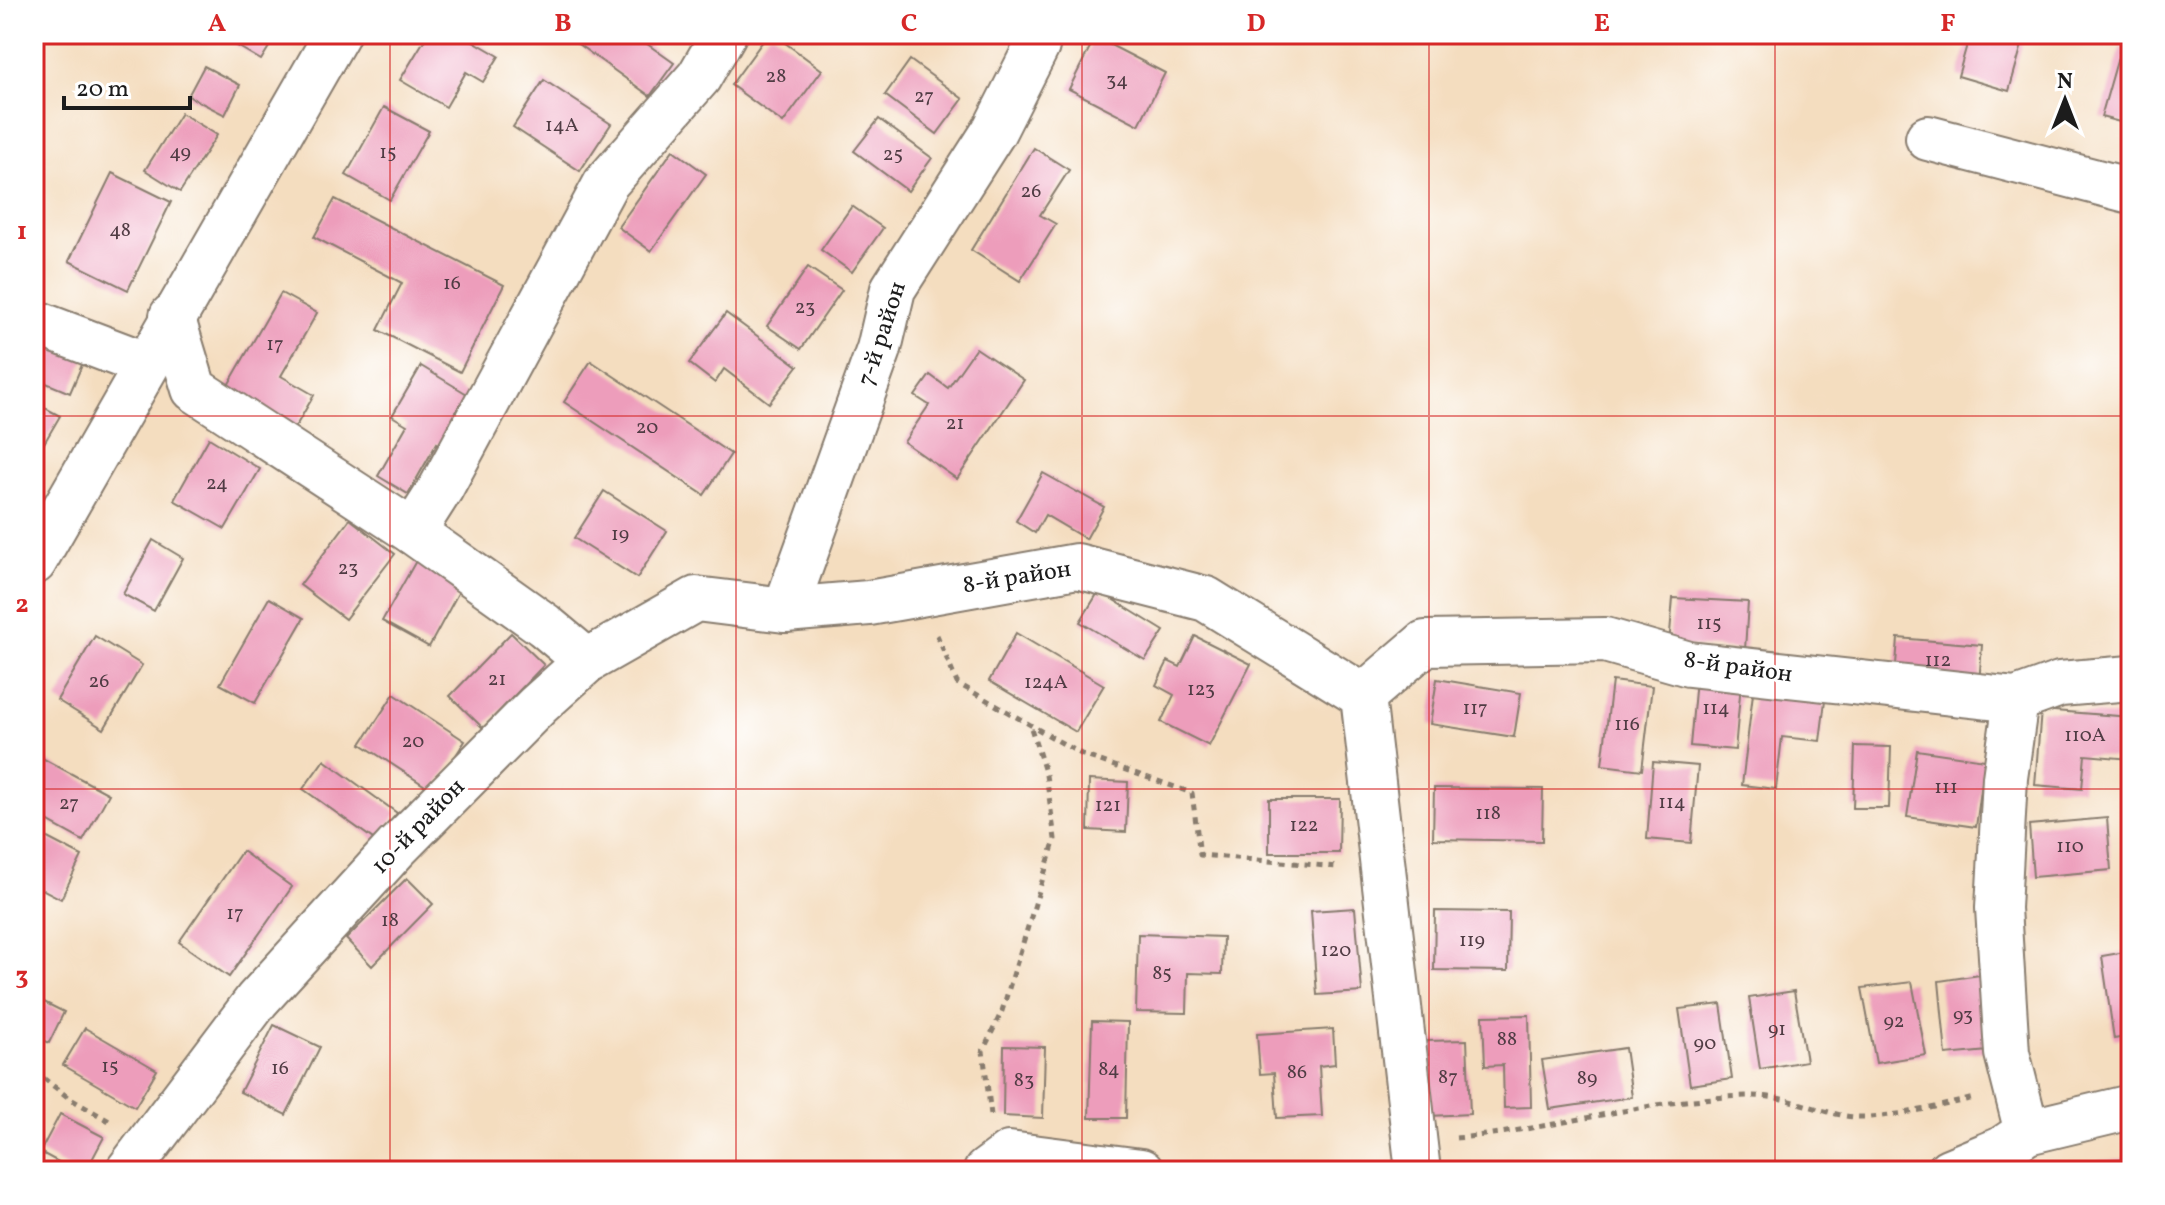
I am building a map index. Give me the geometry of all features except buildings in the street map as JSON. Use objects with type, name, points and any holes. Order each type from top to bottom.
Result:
[{"type":"street","points":[[34,562],[172,316],[337,34]]},
{"type":"street","points":[[413,532],[441,488],[606,183],[699,77],[724,34]]},
{"type":"street","name":"7-й район","points":[[785,610],[869,377],[893,289],[994,131],[1037,46],[1039,34]]},
{"type":"street","points":[[1928,138],[2131,191]]},
{"type":"street","points":[[172,316],[194,389],[413,532],[544,625],[587,661]]},
{"type":"street","points":[[34,322],[145,364]]},
{"type":"street","name":"8-й район","points":[[785,610],[869,603],[1077,566],[1206,599],[1363,696],[1425,643],[1605,640],[1689,664],[1878,688],[2016,700],[2060,684],[2131,678]]},
{"type":"street","name":"10-й район","points":[[137,1156],[257,1000],[396,848],[587,661],[696,599],[785,610]]},
{"type":"street","points":[[1363,696],[1417,1156]]},
{"type":"street","points":[[2016,700],[2005,778],[1998,908],[2007,1053],[2027,1132]]},
{"type":"street","points":[[1949,1171],[2002,1149],[2027,1132],[2131,1107]]},
{"type":"street","points":[[989,1150],[1141,1171]]},
{"type":"path","points":[[920,594],[957,683],[1083,755],[1192,793],[1200,855],[1282,864],[1383,869]]},
{"type":"path","points":[[989,1150],[983,1051],[1002,1011],[1055,839],[1046,775],[1030,724]]},
{"type":"path","points":[[34,1071],[137,1156]]},
{"type":"path","points":[[1417,1156],[1512,1133],[1691,1100],[1749,1096],[1799,1100],[1844,1116],[1918,1111],[2016,1090]]}]
